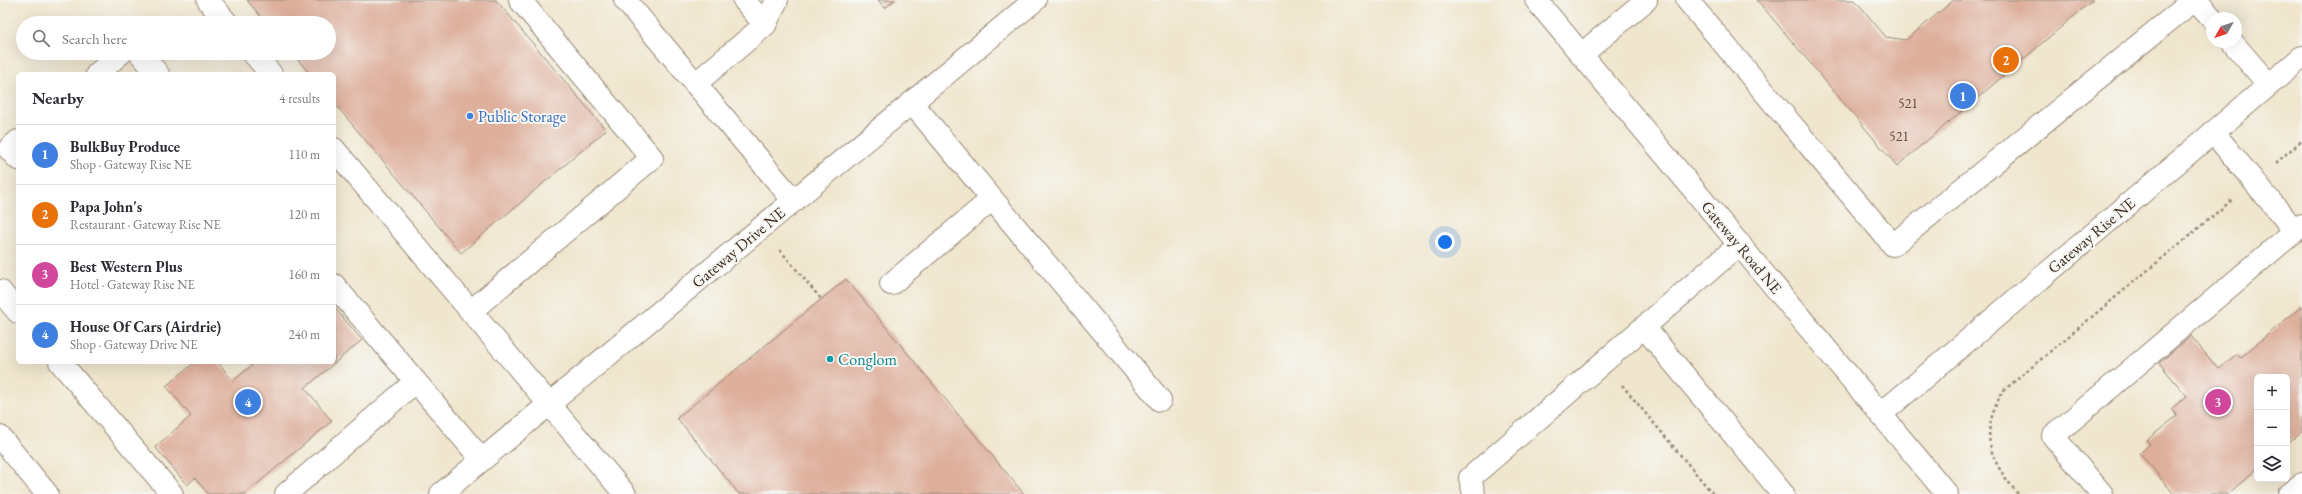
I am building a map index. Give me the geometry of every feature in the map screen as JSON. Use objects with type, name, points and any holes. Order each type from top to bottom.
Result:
[{"type":"street","points":[[208,0],[221,16]]},
{"type":"street","points":[[472,311],[652,158],[520,0]]},
{"type":"street","points":[[625,0],[794,201]]},
{"type":"street","points":[[744,0],[765,25]]},
{"type":"street","points":[[695,84],[765,25],[777,0]]},
{"type":"street","name":"Gateway Drive NE","points":[[441,494],[1035,0]]},
{"type":"street","name":"Gateway Road NE","points":[[1536,0],[1947,494]]},
{"type":"street","points":[[1581,55],[1646,0]]},
{"type":"street","points":[[1688,0],[1893,245],[2195,0],[2206,12]]},
{"type":"street","points":[[2237,48],[2269,84]]},
{"type":"street","name":"Gateway Rise NE","points":[[1881,414],[2302,57]]},
{"type":"street","points":[[98,72],[113,60]]},
{"type":"street","points":[[146,60],[156,72]]},
{"type":"street","points":[[259,60],[268,72]]},
{"type":"street","points":[[912,103],[1160,400]]},
{"type":"street","points":[[2102,494],[2053,436],[2298,228],[2254,181],[2213,132]]},
{"type":"street","points":[[16,143],[9,149],[16,157]]},
{"type":"street","points":[[336,151],[625,494]]},
{"type":"street","points":[[891,284],[992,199]]},
{"type":"street","points":[[1474,494],[1470,478],[1740,244]]},
{"type":"street","points":[[336,287],[482,460]]},
{"type":"street","points":[[0,291],[16,310]]},
{"type":"street","points":[[1644,328],[1782,494]]},
{"type":"street","points":[[62,364],[172,494]]},
{"type":"street","points":[[286,494],[415,382]]},
{"type":"street","points":[[0,437],[47,494]]},
{"type":"street","points":[[2289,494],[2302,484]]},
{"type":"path","points":[[2018,494],[2005,479],[1992,457],[1988,440],[1991,418],[2003,391],[2302,140]]},
{"type":"path","points":[[762,228],[821,299]]},
{"type":"path","points":[[1621,384],[1713,494]]},
{"type":"building","name":"Public Storage","points":[[247,0],[496,0],[606,130],[461,253],[336,105],[336,72],[308,72],[298,60],[336,60],[336,16],[260,16]]},
{"type":"building","points":[[878,0],[895,0],[885,8]]},
{"type":"building","points":[[1757,0],[1855,0],[1886,37],[1906,40],[1954,0],[2093,0],[1897,166]]},
{"type":"building","name":"Conglom","points":[[846,279],[1024,494],[739,494],[677,418]]},
{"type":"building","points":[[2302,306],[2302,431],[2290,441],[2290,374],[2254,374],[2254,472],[2228,494],[2174,494],[2140,453],[2150,444],[2147,440],[2177,416],[2171,409],[2187,396],[2159,363],[2191,336],[2218,369],[2237,354],[2240,358]]},
{"type":"building","points":[[336,309],[362,340],[336,362]]},
{"type":"building","points":[[193,364],[220,364],[233,381],[254,364],[334,364],[305,388],[332,421],[245,494],[208,494],[195,478],[187,485],[155,447],[191,416],[166,386]]},
{"type":"place","name":"Papa John's","points":[[2006,60]]},
{"type":"place","name":"BulkBuy Produce","points":[[1963,96]]},
{"type":"place","name":"Public Storage","points":[[470,116]]},
{"type":"place","name":"Conglom","points":[[830,359]]},
{"type":"place","name":"House Of Cars (Airdrie)","points":[[248,402]]},
{"type":"place","name":"Best Western Plus","points":[[2218,402]]}]
